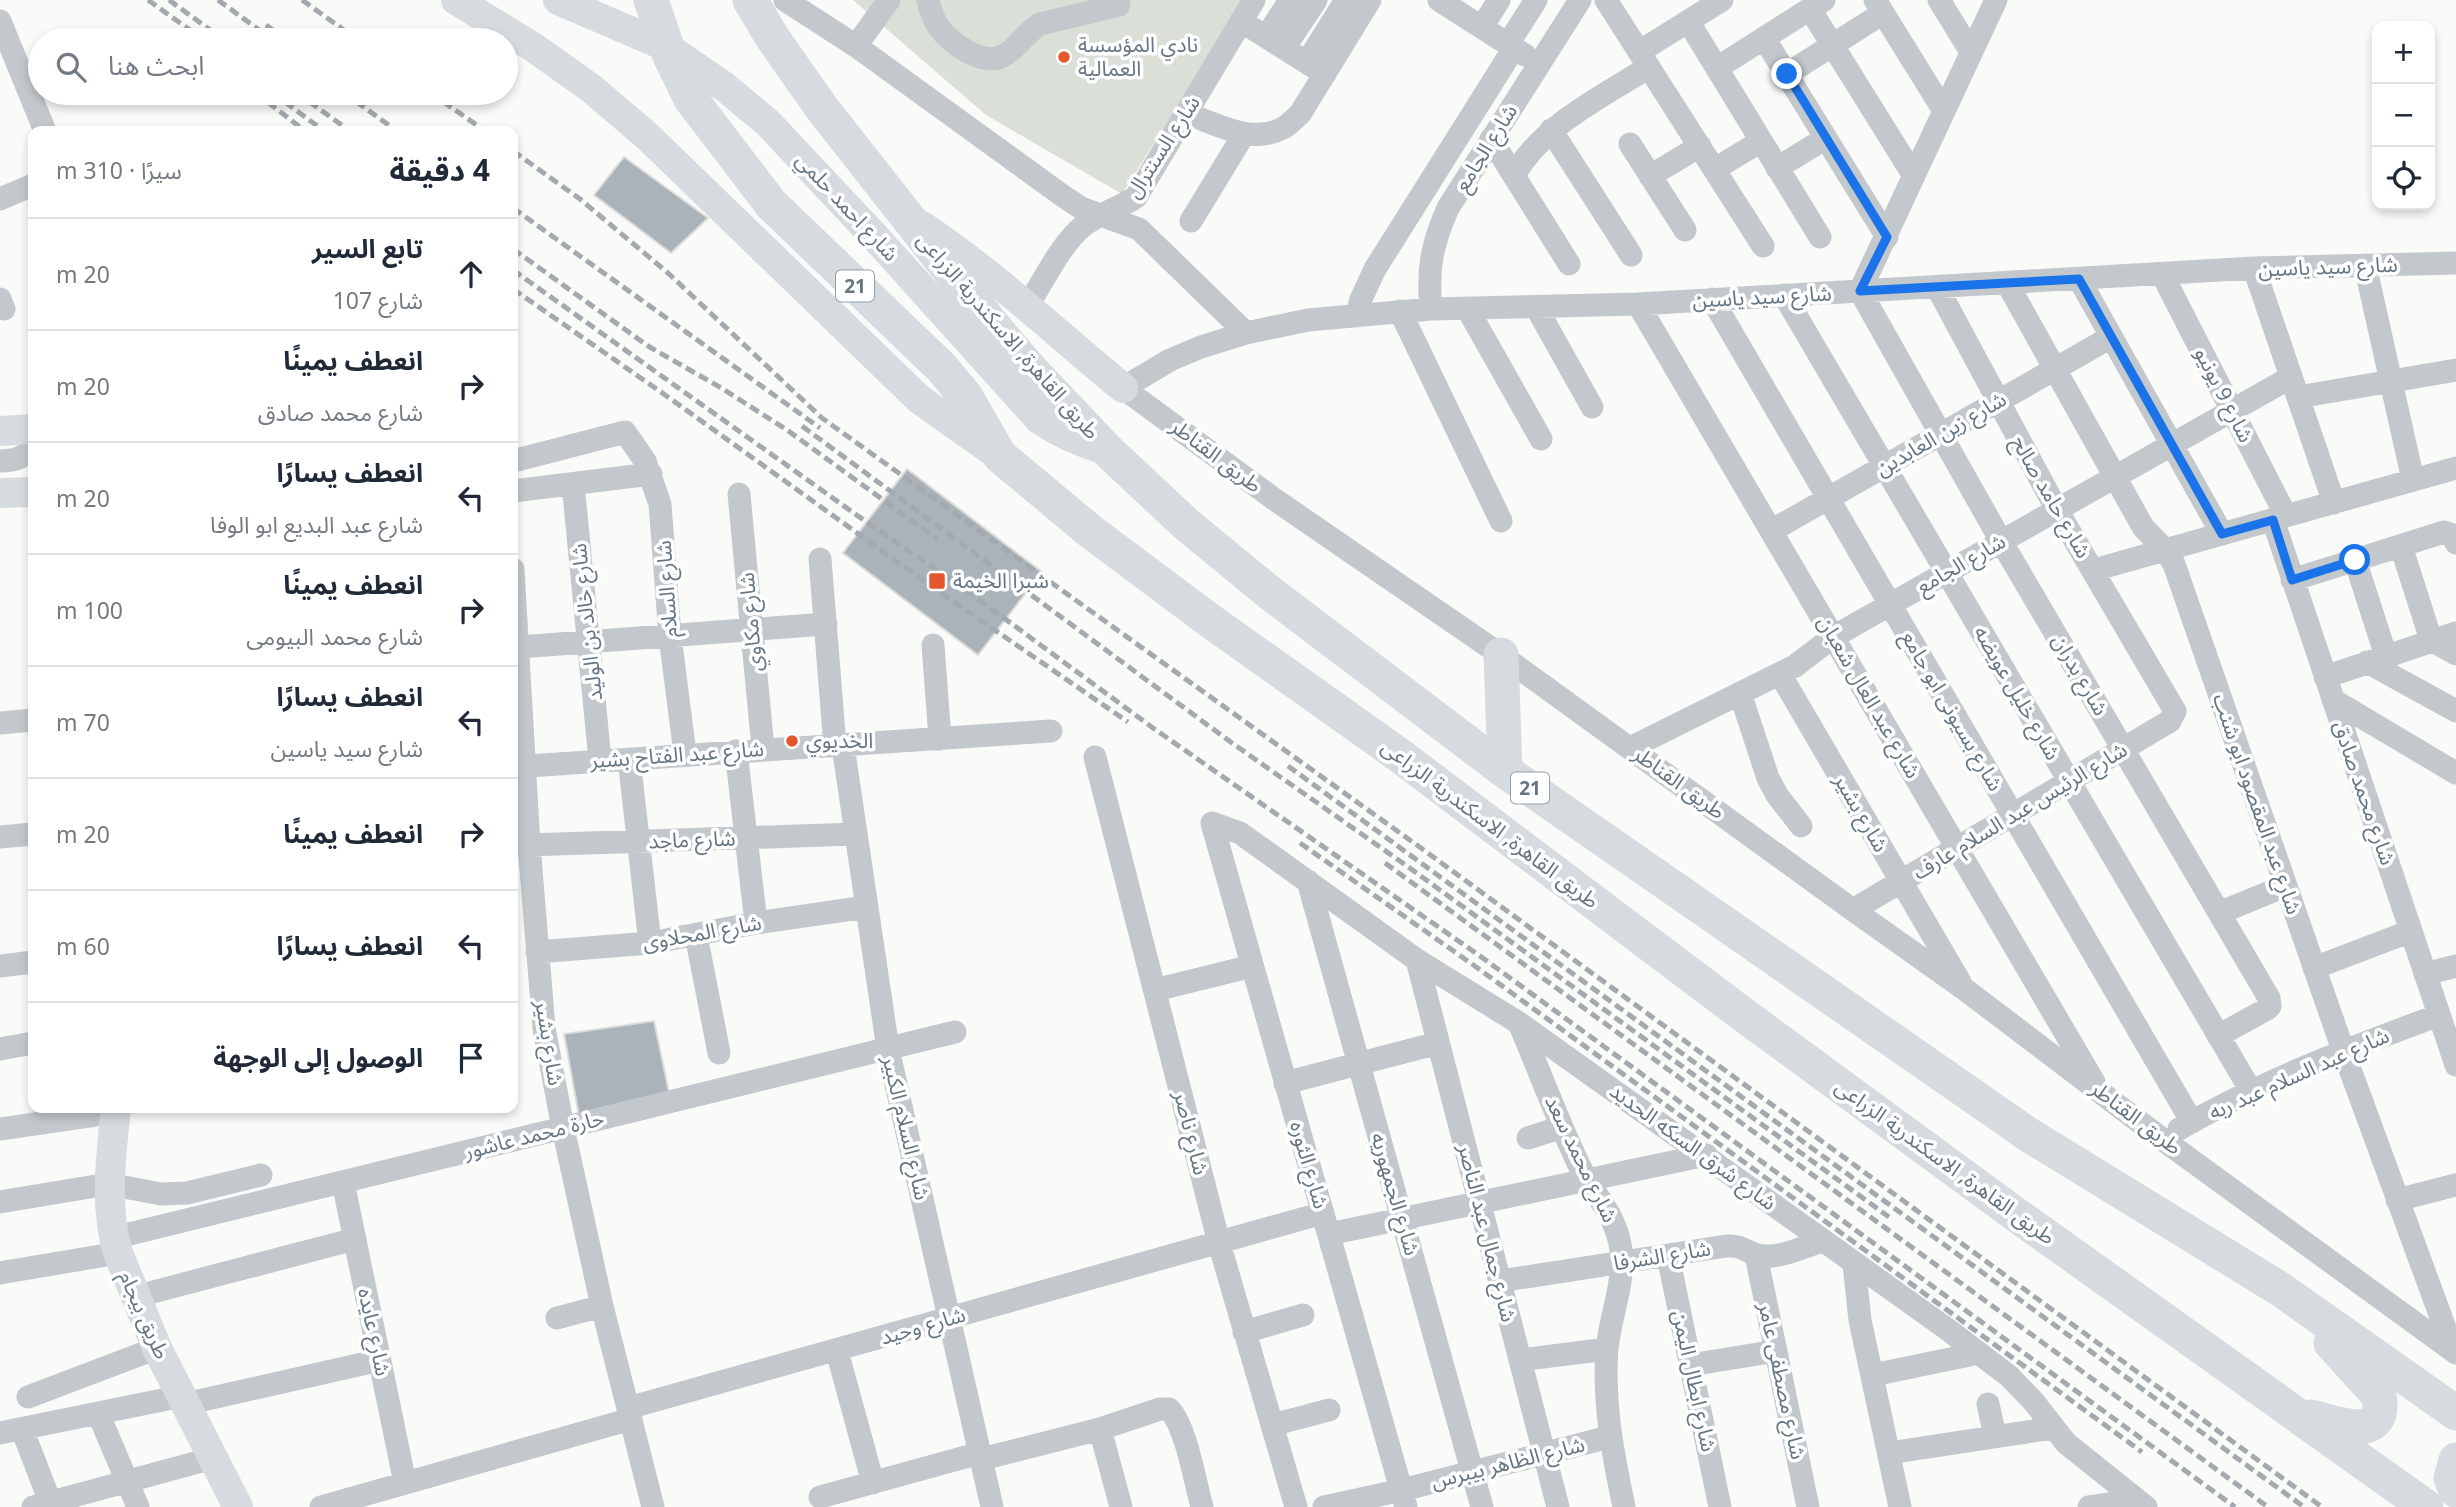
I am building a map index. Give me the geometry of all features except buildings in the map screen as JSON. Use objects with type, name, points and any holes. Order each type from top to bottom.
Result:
[{"type":"highway","name":"طريق القاهرة, الاسكندرية الزراعى","points":[[652,0],[680,78],[705,120],[771,204],[942,368],[966,397],[1000,456],[1101,538],[1209,620],[1399,755],[1741,1013],[2018,1216],[2426,1507]]},
{"type":"highway","name":"طريق القاهرة, الاسكندرية الزراعى","points":[[750,0],[772,37],[821,107],[902,213],[1030,369],[1107,450],[1186,524],[1270,593],[1505,771],[2029,1135],[2280,1289],[2456,1413]]},
{"type":"highway","points":[[1500,655],[1505,771]]},
{"type":"highway","points":[[2280,1289],[2373,1389],[2379,1396],[2381,1406],[2379,1415],[2373,1422],[2365,1427],[2355,1428],[2294,1412]]},
{"type":"highway","points":[[2456,1460],[2451,1478],[2456,1490]]},
{"type":"main road","points":[[456,0],[502,28]]},
{"type":"main road","name":"شارع احمد حلمي","points":[[558,0],[666,46],[725,87],[769,124],[816,172],[1039,419],[1059,433],[1107,450]]},
{"type":"main road","points":[[518,38],[592,89],[647,136],[919,399],[1000,456]]},
{"type":"main road","name":"طريق القناطر","points":[[902,213],[977,264],[1123,388]]},
{"type":"main road","points":[[0,431],[28,429]]},
{"type":"main road","points":[[0,493],[28,492]]},
{"type":"main road","name":"طريق بيجام","points":[[116,1113],[108,1184],[116,1245],[134,1297],[238,1507]]},
{"type":"street","points":[[785,0],[856,46],[1081,208],[1139,229],[1246,332]]},
{"type":"street","points":[[856,46],[889,0]]},
{"type":"street","points":[[928,0],[932,15],[947,36],[977,57],[989,60],[1008,53],[1031,29],[1040,24],[1119,5]]},
{"type":"street","name":"شارع السنترال","points":[[1027,307],[1072,236],[1100,215],[1120,208],[1136,197],[1254,0]]},
{"type":"street","points":[[1275,43],[1290,0]]},
{"type":"street","points":[[1275,43],[1316,0]]},
{"type":"street","points":[[1186,113],[1244,134],[1265,135],[1284,128],[1300,114],[1316,68],[1346,0]]},
{"type":"street","points":[[1316,68],[1370,0]]},
{"type":"street","points":[[1439,0],[1463,6],[1482,27],[1539,64]]},
{"type":"street","points":[[1482,27],[1499,0]]},
{"type":"street","points":[[1357,316],[1367,284],[1375,269],[1511,46],[1535,0]]},
{"type":"street","name":"شارع الجامع","points":[[1431,309],[1430,258],[1448,208],[1580,0]]},
{"type":"street","points":[[1606,0],[1763,246]]},
{"type":"street","points":[[1514,175],[1535,144],[1551,130],[1644,60],[1688,21],[1722,0]]},
{"type":"street","points":[[1939,0],[1972,52]]},
{"type":"street","points":[[1860,291],[1996,0]]},
{"type":"street","points":[[1717,68],[1816,3],[1833,45],[1914,176]]},
{"type":"street","points":[[1787,74],[1833,45],[1879,7],[1944,111]]},
{"type":"street","points":[[0,21],[28,89]]},
{"type":"street","points":[[1241,21],[1316,68]]},
{"type":"street","points":[[1688,21],[1820,237]]},
{"type":"street","points":[[1765,38],[1887,237]]},
{"type":"street","points":[[34,105],[43,126]]},
{"type":"street","points":[[1551,130],[1631,255]]},
{"type":"street","points":[[1191,221],[1244,134]]},
{"type":"street","points":[[1777,167],[1826,138]]},
{"type":"street","points":[[1491,139],[1569,264]]},
{"type":"street","points":[[1715,170],[1761,141]]},
{"type":"street","points":[[1630,144],[1685,230]]},
{"type":"street","points":[[1650,176],[1700,146]]},
{"type":"street","points":[[0,199],[28,187]]},
{"type":"street","name":"شارع سيد ياسين","points":[[1123,388],[1170,360],[1200,347],[1246,332],[1308,320],[1431,309],[1638,304],[2254,268],[2456,263]]},
{"type":"street","points":[[2365,265],[2413,480]]},
{"type":"street","points":[[2254,268],[2334,503]]},
{"type":"street","name":"شارع 9 يونيو","points":[[2162,274],[2232,410],[2280,518]]},
{"type":"street","points":[[2079,279],[2222,534]]},
{"type":"street","name":"شارع عبد المقصود ابو شنب","points":[[2007,283],[2143,527],[2174,564],[2397,1200],[2447,1308],[2454,1352]]},
{"type":"street","name":"شارع حامد صالح","points":[[1937,287],[2057,510],[2172,704]]},
{"type":"street","name":"شارع بدران","points":[[1860,291],[2001,541],[2270,1002],[2267,1009],[2218,1036]]},
{"type":"street","name":"شارع خليل عويضه","points":[[1784,295],[2250,1091]]},
{"type":"street","name":"شارع بسيونى ابو جامع","points":[[1712,299],[2192,1122]]},
{"type":"street","name":"شارع عبد العال شعبان","points":[[1638,304],[2099,1091]]},
{"type":"street","points":[[1536,307],[1592,407]]},
{"type":"street","points":[[1467,308],[1541,439]]},
{"type":"street","points":[[1400,312],[1501,521]]},
{"type":"street","name":"شارع زين العابدين","points":[[1771,531],[2111,337]]},
{"type":"street","name":"شارع الجامع","points":[[1630,748],[1780,674],[1808,658],[1833,637],[2232,410],[2295,387],[2391,381],[2456,370]]},
{"type":"street","name":"طريق القناطر","points":[[1123,388],[1274,499],[1500,655],[1963,988],[2162,1139],[2454,1352]]},
{"type":"street","name":"شارع السلام","points":[[518,460],[625,432],[636,446],[651,474],[662,519],[670,636],[685,754]]},
{"type":"street","points":[[0,461],[13,461],[23,457],[28,451]]},
{"type":"street","points":[[2094,570],[2456,468]]},
{"type":"street","points":[[518,490],[651,474]]},
{"type":"street","name":"شارع خالد بن الوليد","points":[[573,484],[600,760]]},
{"type":"street","name":"شارع مكاوي","points":[[739,494],[763,749]]},
{"type":"street","name":"شارع محمد صادق","points":[[2280,518],[2292,580],[2425,974],[2446,1024],[2456,1065]]},
{"type":"street","points":[[2292,580],[2401,546],[2450,537]]},
{"type":"street","points":[[2401,546],[2431,640],[2456,654]]},
{"type":"street","name":"شارع السلام الكبير","points":[[820,559],[839,746],[888,1049],[992,1507]]},
{"type":"street","points":[[2355,560],[2377,659],[2456,711]]},
{"type":"street","points":[[519,647],[826,624]]},
{"type":"street","points":[[2325,677],[2456,632]]},
{"type":"street","name":"شارع بشير","points":[[518,634],[518,767],[529,845],[544,1028],[602,1306],[653,1507]]},
{"type":"street","points":[[933,645],[940,739]]},
{"type":"street","name":"شارع بشير","points":[[1780,674],[1963,988]]},
{"type":"street","points":[[1740,693],[1772,786],[1801,826]]},
{"type":"street","points":[[2333,700],[2456,773]]},
{"type":"street","name":"شارع الرئيس عبد السلام عارف","points":[[1853,910],[2170,722],[2175,711],[2172,704]]},
{"type":"street","points":[[0,723],[28,720]]},
{"type":"street","name":"شارع عبد الفتاح بشير","points":[[518,767],[1051,731]]},
{"type":"street","points":[[736,751],[757,923]]},
{"type":"street","name":"شارع ناصر","points":[[1095,757],[1219,1243],[1296,1507]]},
{"type":"street","points":[[629,759],[650,943]]},
{"type":"street","name":"شارع شرق السكه الحديد","points":[[1212,823],[1233,829],[1417,960],[1519,1023],[1979,1353],[2022,1389],[2066,1443],[2141,1504]]},
{"type":"street","name":"شارع الثوره","points":[[1212,823],[1404,1498]]},
{"type":"street","points":[[0,837],[28,834]]},
{"type":"street","name":"شارع ماجد","points":[[529,845],[855,834]]},
{"type":"street","name":"شارع الجمهوريه","points":[[1308,881],[1482,1507]]},
{"type":"street","points":[[2219,913],[2285,886]]},
{"type":"street","name":"شارع المحلاوى","points":[[537,952],[650,943],[757,923],[866,907]]},
{"type":"street","points":[[2314,968],[2411,931]]},
{"type":"street","points":[[696,936],[719,1053]]},
{"type":"street","name":"شارع جمال عبد الناصر","points":[[1417,960],[1558,1507]]},
{"type":"street","points":[[0,966],[28,963]]},
{"type":"street","points":[[1155,990],[1252,965]]},
{"type":"street","points":[[2425,974],[2456,966]]},
{"type":"street","name":"شارع محمد سعد","points":[[1519,1023],[1587,1180],[1607,1207],[1615,1226],[1622,1263],[1607,1349],[1609,1437],[1624,1507]]},
{"type":"street","name":"شارع عبد السلام عبد ربه","points":[[2162,1139],[2250,1091],[2343,1050],[2446,1024]]},
{"type":"street","name":"حارة محمد عاشور","points":[[0,1273],[116,1245],[343,1182],[955,1032]]},
{"type":"street","points":[[1285,1083],[1438,1043]]},
{"type":"street","points":[[0,1049],[28,1044]]},
{"type":"street","points":[[0,1129],[98,1113]]},
{"type":"street","points":[[1528,1138],[1562,1127]]},
{"type":"street","name":"شارع وحيد","points":[[321,1507],[836,1350],[1219,1243],[1326,1224],[1402,1219],[1706,1155]]},
{"type":"street","points":[[0,1202],[108,1184],[174,1194],[261,1175]]},
{"type":"street","name":"شارع عايده","points":[[343,1182],[405,1483]]},
{"type":"street","points":[[2397,1200],[2456,1185]]},
{"type":"street","points":[[134,1297],[355,1239]]},
{"type":"street","name":"شارع الشرفا","points":[[1500,1281],[1734,1246],[1742,1247],[1756,1255],[1782,1254],[1822,1241]]},
{"type":"street","name":"شارع مصطفى عامر","points":[[1756,1255],[1808,1507]]},
{"type":"street","name":"شارع ابطال اليمن","points":[[1668,1256],[1720,1507]]},
{"type":"street","points":[[1854,1264],[1856,1300],[1900,1507]]},
{"type":"street","points":[[557,1318],[602,1306]]},
{"type":"street","points":[[1244,1332],[1303,1315]]},
{"type":"street","points":[[28,1397],[158,1348]]},
{"type":"street","points":[[1520,1360],[1607,1349]]},
{"type":"street","points":[[836,1350],[873,1483]]},
{"type":"street","points":[[1690,1365],[1776,1350]]},
{"type":"street","points":[[1873,1375],[1979,1353]]},
{"type":"street","points":[[213,1458],[45,1506],[11,1431],[380,1360]]},
{"type":"street","points":[[1988,1404],[1995,1436]]},
{"type":"street","points":[[820,1497],[1100,1429],[1168,1409],[1175,1415],[1180,1428],[1202,1507]]},
{"type":"street","points":[[1272,1425],[1329,1410]]},
{"type":"street","points":[[97,1413],[138,1507]]},
{"type":"street","points":[[1889,1453],[2053,1428]]},
{"type":"street","points":[[1100,1429],[1121,1507]]},
{"type":"street","name":"شارع الظاهر بيبرس","points":[[1324,1507],[1404,1498],[1472,1472],[1609,1437]]},
{"type":"street","points":[[2089,1507],[2141,1504]]},
{"type":"shaded area","name":"نادي المؤسسة العمالية","points":[[853,0],[1245,0],[1122,194],[986,115]]},
{"type":"railway","points":[[148,0],[187,28]]},
{"type":"railway","points":[[169,0],[208,28]]},
{"type":"railway","points":[[218,0],[256,28]]},
{"type":"railway","points":[[302,0],[341,28]]},
{"type":"railway","points":[[266,25],[270,28]]},
{"type":"railway","points":[[271,105],[299,126]]},
{"type":"railway","points":[[289,105],[317,126]]},
{"type":"railway","points":[[314,105],[343,126]]},
{"type":"railway","points":[[361,105],[390,126]]},
{"type":"railway","points":[[448,105],[478,126]]},
{"type":"railway","points":[[518,155],[580,199],[668,273],[822,418],[1421,848],[2322,1507]]},
{"type":"railway","points":[[518,212],[820,428]]},
{"type":"railway","points":[[518,253],[648,346],[787,430],[937,539]]},
{"type":"railway","points":[[518,274],[966,590],[1153,728],[1480,956],[2235,1507]]},
{"type":"railway","points":[[518,292],[931,586],[1128,722]]},
{"type":"railway","points":[[802,426],[1232,743],[1407,866],[1889,1217]]},
{"type":"railway","points":[[1288,766],[2304,1507]]},
{"type":"railway","points":[[1300,843],[1472,964],[2142,1452]]},
{"type":"railway","points":[[1385,863],[2268,1507]]},
{"type":"place","name":"نادي المؤسسة العمالية","points":[[1064,57]]},
{"type":"place","name":"شبرا الخيمة","points":[[937,581]]},
{"type":"place","name":"الخديوي","points":[[792,741]]},
{"type":"route","points":[[1787,74],[1887,237],[1860,291],[2079,279],[2222,534],[2273,520],[2292,580],[2355,560]]}]
